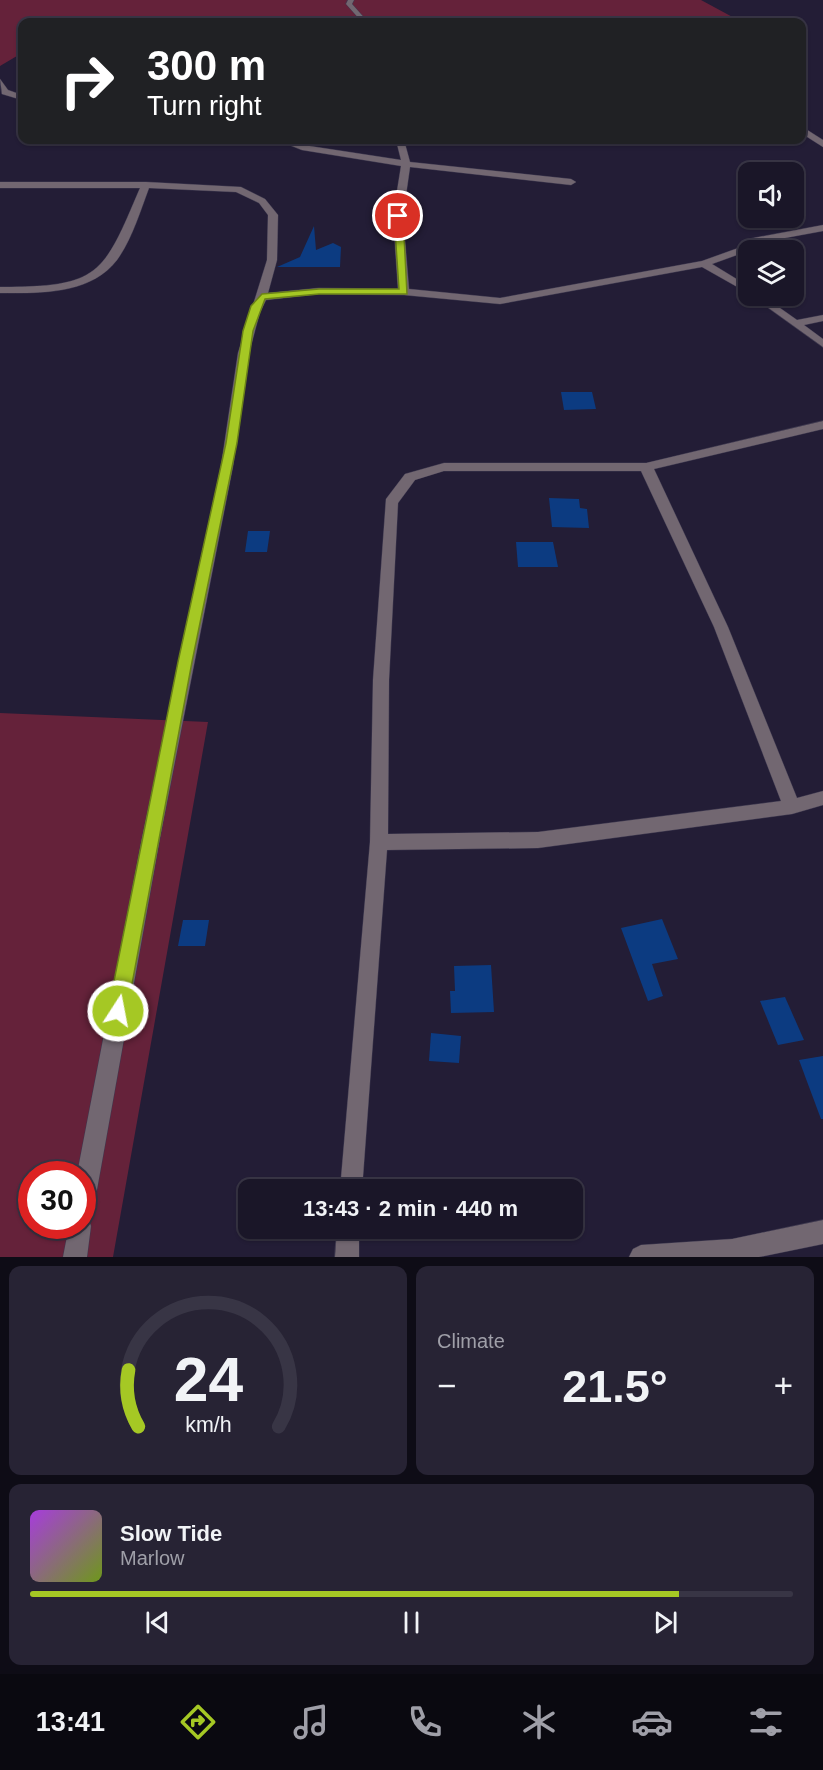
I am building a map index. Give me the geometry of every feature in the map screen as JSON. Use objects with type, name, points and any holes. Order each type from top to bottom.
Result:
[{"type":"street","points":[[351,0],[348,4],[361,18]]},
{"type":"street","points":[[0,81],[5,92],[18,97]]},
{"type":"street","points":[[806,132],[823,144]]},
{"type":"street","points":[[293,144],[445,170],[571,182]]},
{"type":"street","points":[[401,144],[406,162],[398,216],[404,292]]},
{"type":"street","points":[[0,185],[146,185],[238,189],[262,201],[273,215],[270,275],[248,331],[231,443],[185,662],[91,1161]]},
{"type":"street","points":[[0,290],[50,290],[75,284],[99,273],[113,257],[146,185]]},
{"type":"street","points":[[262,297],[319,291],[404,292],[501,301],[704,264],[745,249],[748,242],[823,228]]},
{"type":"street","points":[[704,264],[738,284]]},
{"type":"street","points":[[771,306],[823,344]]},
{"type":"street","points":[[795,324],[823,318]]},
{"type":"street","points":[[352,1179],[379,842],[381,680],[391,502],[410,477],[444,467],[646,467],[823,425]]},
{"type":"street","points":[[646,467],[721,627],[792,807]]},
{"type":"street","points":[[379,842],[538,840],[792,807],[823,798]]},
{"type":"street","points":[[641,1257],[732,1251],[823,1232]]},
{"type":"street","points":[[75,1257],[78,1239]]},
{"type":"street","points":[[346,1257],[347,1239]]},
{"type":"shaded area","points":[[0,0],[701,0],[734,18],[18,18],[18,55],[0,66]]},
{"type":"shaded area","points":[[0,713],[208,722],[113,1257],[0,1257]]},
{"type":"building","points":[[314,226],[316,250],[333,243],[341,247],[340,267],[277,267],[300,257]]},
{"type":"building","points":[[561,392],[592,392],[596,409],[564,410]]},
{"type":"building","points":[[549,498],[579,499],[580,508],[587,509],[589,528],[552,527]]},
{"type":"building","points":[[248,531],[270,531],[267,552],[245,552]]},
{"type":"building","points":[[516,542],[553,542],[558,567],[518,567]]},
{"type":"building","points":[[662,919],[678,959],[652,964],[663,996],[648,1001],[621,928]]},
{"type":"building","points":[[183,920],[209,920],[205,946],[178,946]]},
{"type":"building","points":[[491,965],[494,1012],[451,1013],[450,991],[455,991],[454,966]]},
{"type":"building","points":[[785,997],[804,1040],[778,1045],[760,1001]]},
{"type":"building","points":[[431,1033],[461,1036],[459,1063],[429,1061]]},
{"type":"building","points":[[823,1056],[823,1119],[821,1119],[799,1060]]},
{"type":"route","points":[[118,1011],[185,662],[231,443],[248,331],[256,306],[262,297],[319,291],[404,292],[398,216]]}]
